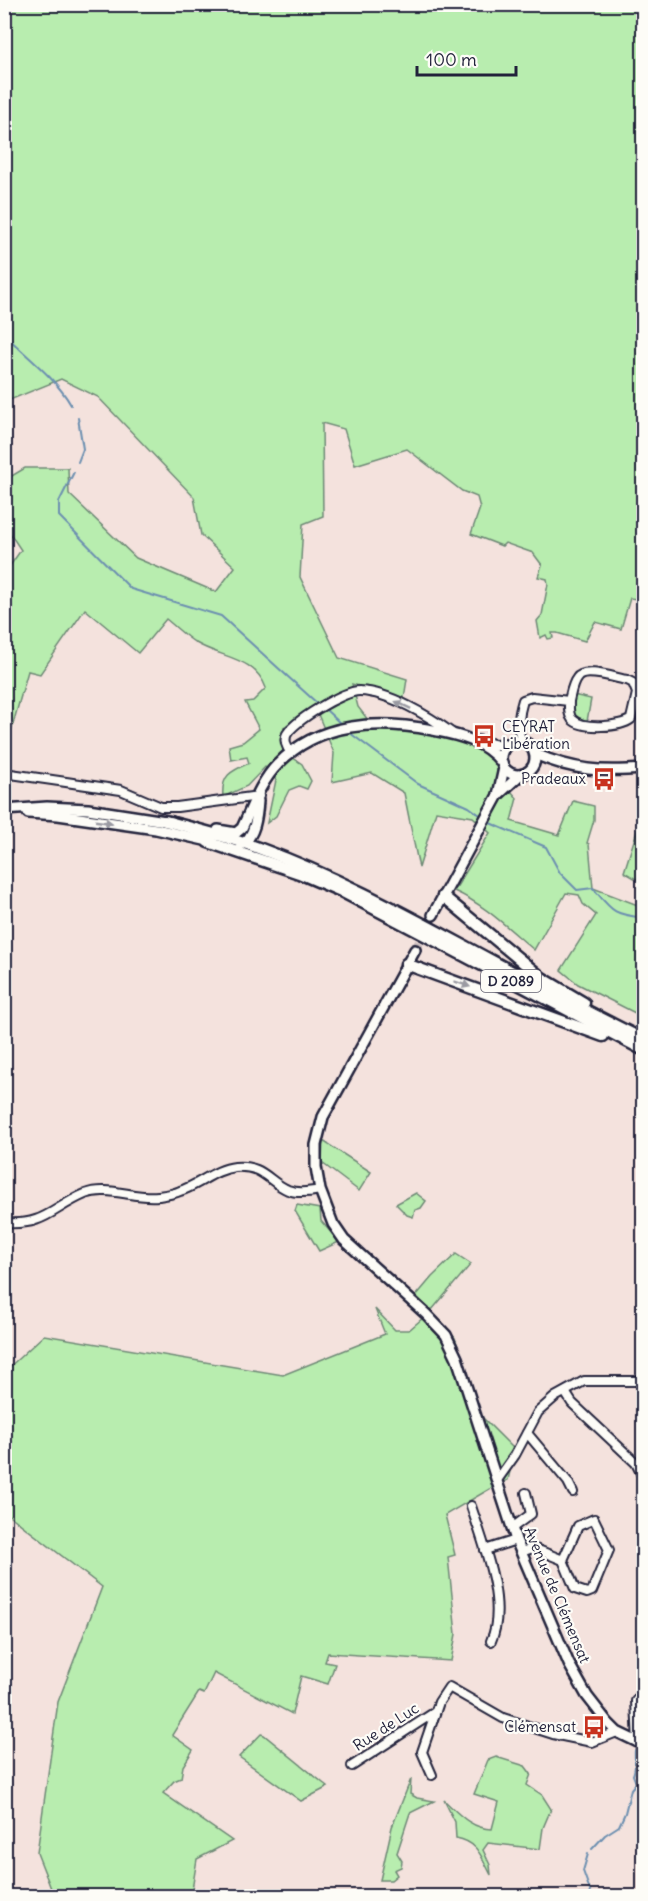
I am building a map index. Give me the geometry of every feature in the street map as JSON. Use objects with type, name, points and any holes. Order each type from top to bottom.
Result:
[{"type":"highway","name":"D 2089","points":[[165,821],[245,844],[302,865],[344,884],[576,1006],[644,1039]]},
{"type":"highway","name":"D 2089","points":[[208,842],[299,873],[341,891],[644,1051]]},
{"type":"highway","points":[[443,896],[542,978],[644,1039]]},
{"type":"highway","points":[[406,964],[644,1051]]},
{"type":"main road","points":[[165,821],[236,833],[242,828],[271,772],[291,753],[329,732],[368,725],[402,724],[495,745],[521,741],[527,744],[535,754],[559,765],[600,771],[644,768]]},
{"type":"main road","points":[[469,739],[490,751],[509,773],[520,775]]},
{"type":"main road","points":[[433,915],[498,795],[503,750],[508,744]]},
{"type":"main road","points":[[532,769],[535,754]]},
{"type":"main road","points":[[498,795],[520,775],[532,769],[559,765]]},
{"type":"main road","points":[[208,842],[239,846],[245,844],[256,819],[258,796]]},
{"type":"main road","name":"D 2089","points":[[4,811],[47,807],[67,808],[127,814],[165,821]]},
{"type":"main road","name":"D 2089","points":[[4,811],[58,815],[156,829],[208,842]]},
{"type":"main road","name":"Avenue de Clémensat","points":[[415,950],[323,1117],[316,1145],[316,1167],[320,1190],[333,1224],[344,1240],[446,1335],[457,1358],[516,1540],[568,1664],[594,1705],[617,1732],[641,1744]]},
{"type":"street","points":[[586,672],[627,680],[633,683],[640,693],[631,718],[621,725],[579,724],[572,719],[569,712],[569,701],[575,680],[578,675],[586,672]]},
{"type":"street","points":[[291,753],[286,746],[286,736],[291,728],[317,710],[356,690],[392,700],[435,721],[453,734]]},
{"type":"street","points":[[521,741],[519,719],[523,700],[532,697],[569,701]]},
{"type":"street","points":[[4,773],[121,790],[161,807],[177,807],[258,796]]},
{"type":"street","points":[[4,1223],[20,1224],[47,1217],[85,1194],[97,1191],[155,1197],[180,1192],[233,1167],[256,1169],[290,1191],[320,1190]]},
{"type":"street","points":[[498,1479],[515,1455],[538,1412],[565,1392],[584,1381],[644,1381]]},
{"type":"street","points":[[565,1392],[572,1403],[636,1463],[644,1479]]},
{"type":"street","points":[[527,1433],[568,1482],[573,1492]]},
{"type":"street","points":[[512,1528],[531,1514],[526,1493]]},
{"type":"street","points":[[471,1506],[485,1550],[494,1591],[496,1629],[491,1641]]},
{"type":"street","points":[[521,1552],[533,1548],[563,1560],[575,1589],[587,1593],[592,1591],[609,1550],[594,1519],[578,1526],[563,1560]]},
{"type":"street","points":[[485,1550],[516,1540]]},
{"type":"street","name":"Rue de Luc","points":[[432,1775],[422,1752],[435,1712],[443,1693],[449,1687],[503,1718],[553,1734],[592,1742],[617,1732]]},
{"type":"street","points":[[641,1744],[636,1701],[639,1697],[644,1696]]},
{"type":"street","name":"Rue de Luc","points":[[352,1766],[435,1712]]},
{"type":"green space","points":[[5,5],[643,5],[643,600],[630,598],[621,629],[595,622],[585,641],[557,633],[552,633],[553,638],[548,639],[546,635],[540,638],[537,621],[542,615],[548,584],[547,579],[538,577],[542,565],[533,553],[505,543],[502,546],[471,534],[480,508],[477,497],[462,491],[407,449],[355,465],[344,429],[322,423],[323,516],[303,524],[300,577],[339,658],[407,679],[404,698],[352,684],[358,707],[375,729],[426,734],[473,745],[495,759],[498,776],[517,798],[511,821],[559,835],[573,801],[594,806],[594,820],[587,843],[589,844],[593,888],[643,907],[643,1017],[578,984],[561,970],[596,915],[583,904],[579,895],[566,893],[534,950],[486,910],[454,891],[490,833],[473,817],[436,811],[419,868],[404,793],[372,773],[332,782],[334,753],[315,707],[284,727],[283,751],[302,764],[311,781],[307,789],[299,786],[289,790],[276,816],[267,823],[276,780],[265,767],[247,786],[223,797],[224,784],[228,775],[249,763],[247,757],[231,760],[229,746],[243,742],[259,729],[245,702],[253,701],[266,688],[261,678],[246,664],[196,643],[166,619],[138,653],[85,609],[40,674],[28,671],[9,738],[5,737],[5,573],[21,550],[5,526],[5,480],[25,468],[68,468],[69,494],[136,558],[216,592],[235,567],[201,535],[194,497],[98,397],[61,379],[5,402]]},
{"type":"green space","points":[[573,695],[591,699],[586,727],[579,728],[568,720]]},
{"type":"green space","points":[[643,812],[644,883],[624,872]]},
{"type":"green space","points":[[323,1141],[371,1172],[359,1191],[322,1163]]},
{"type":"green space","points":[[416,1193],[426,1201],[421,1208],[415,1210],[413,1217],[407,1215],[396,1204]]},
{"type":"green space","points":[[297,1205],[320,1209],[321,1221],[339,1242],[319,1251],[295,1211]]},
{"type":"green space","points":[[456,1254],[471,1264],[431,1311],[416,1296]]},
{"type":"green space","points":[[375,1309],[395,1330],[409,1330],[431,1311],[455,1338],[482,1417],[515,1450],[508,1480],[445,1515],[455,1555],[448,1557],[456,1634],[451,1661],[328,1653],[325,1662],[335,1664],[328,1684],[301,1676],[292,1714],[214,1673],[204,1694],[199,1692],[172,1735],[193,1750],[183,1766],[181,1778],[174,1781],[163,1793],[232,1841],[197,1859],[191,1896],[54,1896],[37,1853],[58,1702],[102,1587],[5,1512],[5,1371],[44,1335],[283,1375],[385,1334]]},
{"type":"green space","points":[[261,1734],[328,1787],[301,1801],[239,1757]]},
{"type":"green space","points":[[496,1757],[525,1766],[531,1774],[527,1785],[542,1795],[551,1809],[543,1828],[540,1849],[488,1843],[483,1850],[490,1865],[491,1875],[474,1846],[456,1838],[455,1822],[444,1800],[471,1823],[492,1829],[499,1802],[474,1794],[488,1760]]},
{"type":"green space","points":[[411,1779],[410,1794],[417,1798],[434,1801],[410,1813],[397,1853],[402,1861],[401,1867],[394,1870],[397,1875],[391,1880],[380,1880],[392,1827]]},
{"type":"waterway","points":[[4,334],[49,376],[71,405]]},
{"type":"waterway","points":[[78,418],[83,449],[78,462]]},
{"type":"waterway","points":[[74,472],[59,502],[59,516],[131,589],[221,616],[318,704]]},
{"type":"waterway","points":[[325,709],[341,724]]},
{"type":"waterway","points":[[350,733],[418,784],[469,807],[480,815]]},
{"type":"waterway","points":[[490,823],[546,847],[560,873],[577,890],[593,888],[619,913],[644,918]]},
{"type":"waterway","points":[[592,1849],[605,1835],[619,1826],[625,1813],[631,1789],[636,1783],[633,1775],[635,1750]]},
{"type":"waterway","points":[[588,1854],[583,1871],[592,1896]]},
{"type":"tunnel","points":[[415,950],[433,915]]},
{"type":"place","name":"CEYRAT Libération","points":[[484,736]]},
{"type":"place","name":"Pradeaux","points":[[604,779]]},
{"type":"place","name":"Clémensat","points":[[594,1727]]}]
